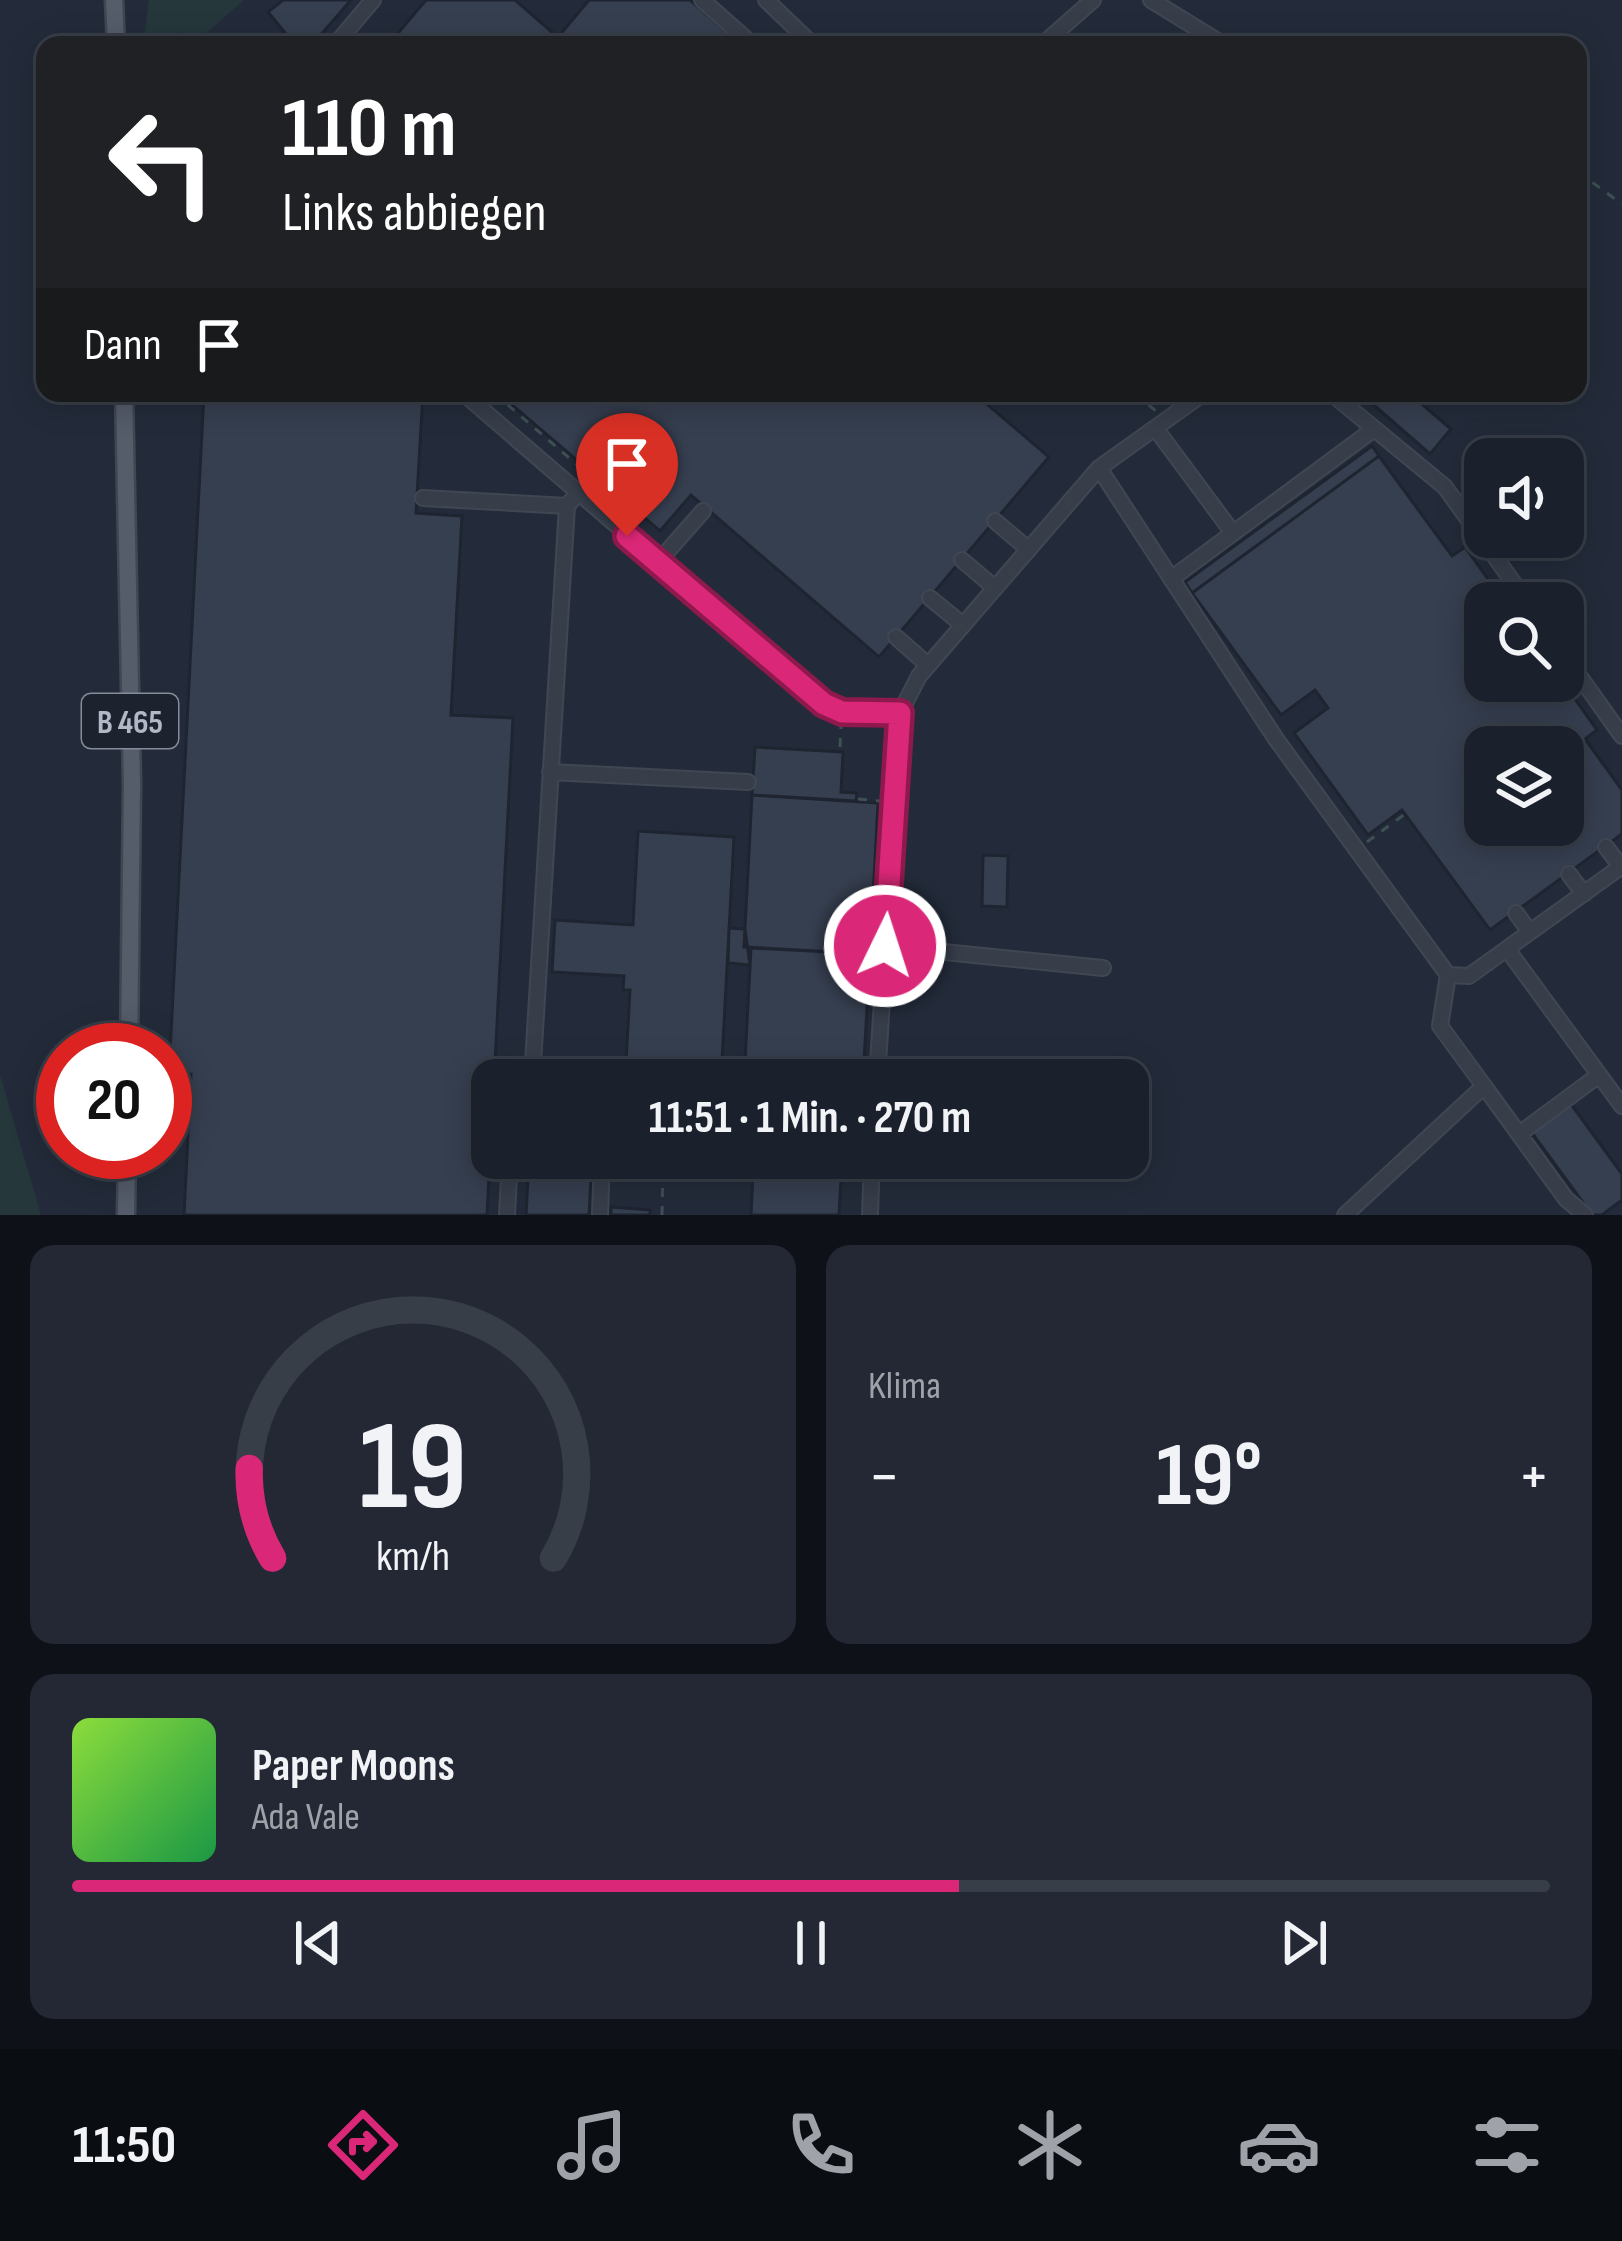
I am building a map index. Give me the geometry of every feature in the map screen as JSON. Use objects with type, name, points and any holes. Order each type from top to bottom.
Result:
[{"type":"main road","points":[[114,0],[116,36]]},
{"type":"main road","name":"B 465","points":[[124,402],[132,784],[129,1023]]},
{"type":"main road","points":[[126,1215],[127,1179]]},
{"type":"lane","points":[[343,36],[373,0]]},
{"type":"lane","points":[[702,0],[743,36]]},
{"type":"lane","points":[[766,0],[804,36]]},
{"type":"lane","points":[[1052,36],[1094,0]]},
{"type":"lane","points":[[1151,0],[1209,36]]},
{"type":"lane","points":[[472,402],[573,500],[658,562],[824,704],[842,712],[900,713]]},
{"type":"lane","points":[[878,1059],[900,713],[928,665],[1100,468],[1192,402]]},
{"type":"lane","points":[[1342,402],[1445,487],[1513,582]]},
{"type":"lane","points":[[1156,429],[1233,532]]},
{"type":"lane","points":[[1171,579],[1374,429]]},
{"type":"lane","points":[[1100,468],[1356,850],[1448,975],[1440,1026],[1566,1199],[1585,1215]]},
{"type":"lane","points":[[423,498],[573,500]]},
{"type":"lane","points":[[533,1059],[550,772],[573,500]]},
{"type":"lane","points":[[658,562],[703,511]]},
{"type":"lane","points":[[995,521],[1028,549]]},
{"type":"lane","points":[[962,560],[995,588]]},
{"type":"lane","points":[[930,598],[963,625]]},
{"type":"lane","points":[[896,638],[928,665]]},
{"type":"lane","points":[[1584,682],[1622,736]]},
{"type":"lane","points":[[550,772],[748,782]]},
{"type":"lane","points":[[1448,975],[1469,976],[1622,867],[1606,847]]},
{"type":"lane","points":[[1569,874],[1584,894]]},
{"type":"lane","points":[[1516,913],[1530,932]]},
{"type":"lane","points":[[885,946],[1103,968]]},
{"type":"lane","points":[[1507,949],[1622,1106]]},
{"type":"lane","points":[[1519,1134],[1599,1075]]},
{"type":"lane","points":[[1345,1215],[1484,1086]]},
{"type":"lane","points":[[507,1215],[509,1179]]},
{"type":"lane","points":[[599,1215],[601,1179]]},
{"type":"lane","points":[[870,1215],[871,1179]]},
{"type":"path","points":[[1587,179],[1622,204]]},
{"type":"path","points":[[504,402],[589,475]]},
{"type":"path","points":[[1356,850],[1406,814]]},
{"type":"path","points":[[662,1215],[663,1179]]},
{"type":"shaded area","points":[[149,0],[244,0],[202,36],[182,36],[182,30],[178,36],[144,36]]},
{"type":"shaded area","points":[[0,1075],[41,1215],[0,1215]]},
{"type":"building","points":[[283,0],[351,0],[320,36],[288,36],[268,12]]},
{"type":"building","points":[[426,0],[515,0],[557,36],[396,36]]},
{"type":"building","points":[[589,0],[690,0],[732,36],[559,36]]},
{"type":"building","points":[[204,402],[422,402],[416,513],[462,516],[451,715],[513,718],[495,1059],[471,1059],[471,1179],[489,1179],[487,1215],[184,1215],[186,1179],[192,1179],[192,1023],[172,1023]]},
{"type":"building","points":[[509,402],[985,402],[1049,457],[879,657],[691,495],[660,531]]},
{"type":"building","points":[[1370,402],[1420,402],[1451,429],[1430,454]]},
{"type":"building","points":[[1372,446],[1379,456],[1192,593],[1185,582]]},
{"type":"building","points":[[1379,456],[1452,556],[1464,548],[1464,558],[1473,558],[1490,582],[1464,582],[1464,702],[1577,702],[1597,730],[1585,739],[1622,790],[1622,834],[1490,930],[1402,810],[1368,835],[1294,733],[1328,708],[1315,690],[1281,715],[1192,593]]},
{"type":"building","points":[[755,747],[843,752],[841,792],[857,793],[856,801],[752,795]]},
{"type":"building","points":[[752,795],[878,803],[870,954],[744,947]]},
{"type":"building","points":[[638,831],[734,837],[722,1059],[626,1059],[630,990],[623,990],[624,976],[552,972],[555,920],[633,925]]},
{"type":"building","points":[[983,855],[1008,856],[1007,907],[982,906]]},
{"type":"building","points":[[729,928],[745,929],[750,965],[728,963]]},
{"type":"building","points":[[751,948],[870,954],[864,1059],[745,1059]]},
{"type":"building","points":[[1571,1104],[1622,1174],[1622,1200],[1602,1215],[1592,1215],[1532,1133]]},
{"type":"building","points":[[528,1179],[591,1179],[589,1215],[526,1215]]},
{"type":"building","points":[[753,1179],[841,1179],[839,1215],[751,1215]]},
{"type":"building","points":[[611,1207],[650,1210],[650,1215],[611,1215]]},
{"type":"route","points":[[627,536],[833,710],[900,713],[885,946]]}]
